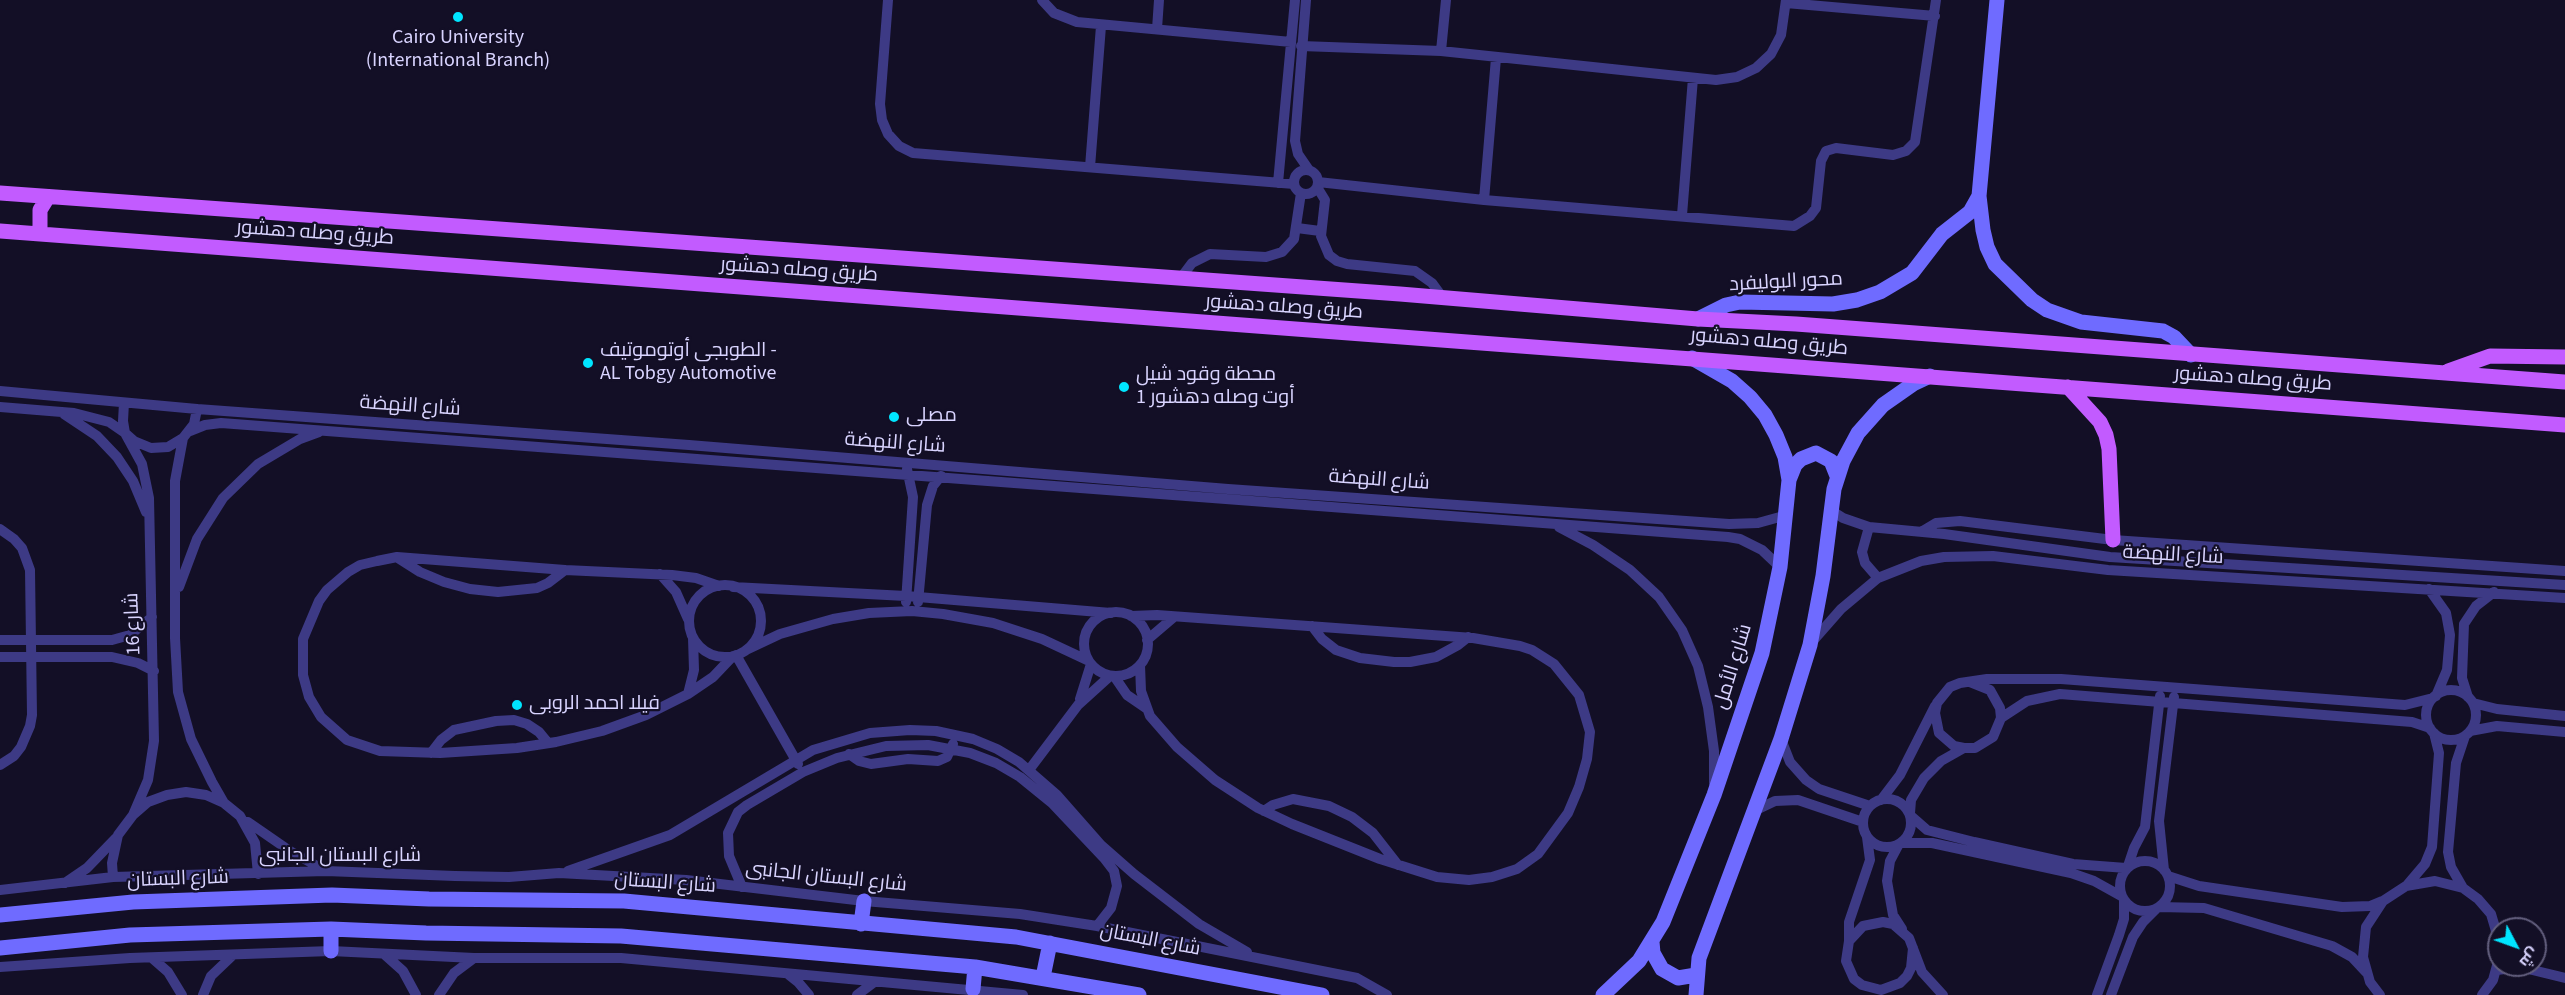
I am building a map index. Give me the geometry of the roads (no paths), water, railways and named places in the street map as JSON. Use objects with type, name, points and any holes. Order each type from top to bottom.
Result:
[{"type":"main road","name":"طريق وصله دهشور","points":[[0,193],[2565,382]]},
{"type":"main road","points":[[40,234],[40,210],[48,197]]},
{"type":"main road","name":"طريق وصله دهشور","points":[[0,231],[2565,425]]},
{"type":"main road","points":[[2443,374],[2490,356],[2565,357]]},
{"type":"main road","points":[[2068,387],[2100,422],[2106,435],[2109,449],[2113,540]]},
{"type":"street","points":[[888,0],[880,104],[882,120],[888,134],[899,146],[914,153],[929,155],[1294,184],[1301,193],[1297,228],[1289,246],[1275,256],[1210,254],[1192,263],[1180,279]]},
{"type":"street","points":[[1042,0],[1054,13],[1065,19],[1101,26],[1157,29],[1296,44],[1441,51],[1716,80],[1737,77],[1756,68],[1771,54],[1781,35],[1786,1],[1935,16]]},
{"type":"street","points":[[1157,29],[1159,0]]},
{"type":"street","points":[[1295,0],[1295,141],[1298,154],[1309,170],[1316,174],[1325,200],[1320,231],[1323,246],[1337,261],[1415,271],[1432,283],[1443,298]]},
{"type":"street","points":[[1278,183],[1296,44],[1306,0]]},
{"type":"street","points":[[1441,51],[1446,0]]},
{"type":"street","points":[[1318,185],[1794,226],[1803,222],[1816,208],[1821,161],[1826,152],[1836,148],[1893,155],[1911,147],[1918,135],[1936,0]]},
{"type":"street","points":[[1997,0],[1979,196],[1983,230],[1987,247],[1995,264],[2032,300],[2063,317],[2081,322],[2163,331],[2184,345],[2191,355]]},
{"type":"street","points":[[1090,167],[1101,26]]},
{"type":"street","points":[[1484,200],[1496,58]]},
{"type":"street","points":[[1682,215],[1693,78]]},
{"type":"street","points":[[1294,184],[1298,173],[1309,170]]},
{"type":"street","points":[[1301,193],[1310,193],[1318,185]]},
{"type":"street","name":"محور البوليفرد","points":[[1698,319],[1726,305],[1740,302],[1833,304],[1857,300],[1880,292],[1911,273],[1942,234],[1970,212],[1979,196]]},
{"type":"street","points":[[1297,228],[1320,231]]},
{"type":"street","name":"شارع الأمل","points":[[1603,995],[1624,978],[1652,942],[1663,922],[1714,795],[1762,653],[1780,567],[1789,480],[1780,446],[1765,415],[1750,397],[1732,381],[1692,358]]},
{"type":"street","points":[[1696,995],[1699,958],[1781,739],[1810,645],[1837,476],[1850,447],[1870,418],[1897,393],[1930,376]]},
{"type":"street","name":"شارع النهضة","points":[[0,391],[323,419],[689,445],[908,468],[940,476],[1227,500],[1729,524],[1758,523],[1786,515]]},
{"type":"street","points":[[124,403],[125,433]]},
{"type":"street","points":[[0,407],[61,412],[101,419],[125,433]]},
{"type":"street","name":"شارع 16","points":[[197,409],[177,460],[175,481],[175,608],[178,692],[184,716],[201,761],[224,803]]},
{"type":"street","points":[[61,412],[91,432],[117,457],[136,487],[149,521]]},
{"type":"street","points":[[175,608],[180,584],[194,546],[223,498],[240,480],[272,455],[300,439],[322,431],[323,419]]},
{"type":"street","name":"شارع النهضة","points":[[125,433],[134,441],[151,448],[168,447],[205,424],[220,423],[688,457],[908,468],[1228,489],[1481,511],[1554,525],[1728,537],[1752,544],[1780,567]]},
{"type":"street","name":"شارع 16","points":[[125,433],[134,445],[145,475],[149,521],[154,671],[152,761],[148,780],[133,815]]},
{"type":"street","points":[[688,457],[689,445]]},
{"type":"street","points":[[1789,480],[1795,465],[1801,459],[1816,453],[1831,461],[1837,476]]},
{"type":"street","points":[[905,611],[913,504],[908,468]]},
{"type":"street","points":[[917,611],[927,505],[930,492],[940,476]]},
{"type":"street","name":"شارع النهضة","points":[[1832,511],[1843,518],[1869,527],[2110,557],[2565,585]]},
{"type":"street","points":[[1921,532],[1936,523],[1960,521],[2113,540],[2565,571]]},
{"type":"street","points":[[1554,525],[1593,545],[1630,570],[1659,597],[1682,630],[1698,666],[1708,707],[1714,751],[1714,795]]},
{"type":"street","points":[[1869,527],[1862,552],[1864,562],[1870,572],[1878,578]]},
{"type":"street","points":[[0,529],[14,539],[27,558],[31,578],[32,657],[30,726],[21,747],[14,756],[0,765]]},
{"type":"street","name":"شارع النهضة","points":[[1810,645],[1841,609],[1878,578],[1921,561],[1968,555],[2108,570],[2565,598]]},
{"type":"street","points":[[733,587],[750,597],[760,614],[758,634],[738,654],[713,677],[688,694],[624,724],[579,737],[497,750],[431,753],[380,752],[347,740],[321,717],[309,697],[303,675],[301,652],[307,626],[327,590],[360,565],[397,557],[565,570],[660,574],[696,578],[719,586],[906,596],[1131,616],[1468,637],[1507,642],[1532,650],[1564,673],[1579,695],[1588,719],[1590,745],[1584,773],[1574,800],[1554,834],[1538,854],[1516,869],[1492,877],[1458,879],[1437,877],[1326,838],[1264,811],[1236,795],[1196,764],[1160,729],[1146,708],[1140,682],[1140,665],[1146,653],[1148,640],[1142,626],[1131,616]]},
{"type":"street","points":[[397,557],[420,572],[444,582],[491,591],[537,588],[565,570]]},
{"type":"street","points":[[2175,574],[2176,561]]},
{"type":"street","points":[[2332,583],[2333,570]]},
{"type":"street","points":[[660,574],[676,592],[693,638],[694,670],[688,694]]},
{"type":"street","points":[[689,623],[691,610],[697,599],[707,590],[719,586]]},
{"type":"street","points":[[2366,972],[2363,942],[2373,913],[2383,901],[2420,872],[2432,847],[2439,753],[2427,709],[2447,670],[2450,635],[2446,613],[2429,589]]},
{"type":"street","points":[[2463,888],[2451,867],[2448,852],[2456,763],[2475,722],[2476,712],[2462,678],[2464,624],[2476,606],[2494,592]]},
{"type":"street","points":[[693,638],[703,650],[710,654],[738,654],[780,634],[824,621],[869,613],[917,611],[968,618],[1010,628],[1042,639],[1090,662],[1099,671],[1112,676],[1128,674],[1140,665]]},
{"type":"street","points":[[1078,705],[1090,662],[1084,644],[1089,627],[1095,621],[1111,613]]},
{"type":"street","points":[[0,640],[112,640],[130,635],[152,617]]},
{"type":"street","points":[[1148,640],[1174,617]]},
{"type":"street","points":[[1312,626],[1322,639],[1336,650],[1360,658],[1394,662],[1417,662],[1436,657],[1453,649],[1468,637]]},
{"type":"street","points":[[738,654],[802,771]]},
{"type":"street","points":[[0,657],[120,658],[154,671]]},
{"type":"street","points":[[1029,770],[1078,705],[1112,676]]},
{"type":"street","points":[[1112,676],[1127,695],[1146,708]]},
{"type":"street","points":[[1883,995],[1870,992],[1854,979],[1846,961],[1849,922],[1870,860],[1863,822],[1870,806],[1881,800],[1900,775],[1937,703],[1950,687],[1987,679],[2035,678],[2405,705],[2449,690],[2497,709],[2565,716]]},
{"type":"street","points":[[1970,682],[1981,684],[1996,698],[2001,718]]},
{"type":"street","points":[[2097,995],[2122,927],[2120,881],[2145,827],[2161,687]]},
{"type":"street","points":[[2111,995],[2133,937],[2143,922],[2164,902],[2170,889],[2160,846],[2159,821],[2176,689]]},
{"type":"street","points":[[1937,703],[1935,713],[1939,732],[1954,746],[1964,748],[1975,748],[1993,737],[2001,718],[2027,701],[2060,694],[2412,722],[2449,740],[2497,726],[2565,732]]},
{"type":"street","points":[[431,753],[441,740],[454,730],[496,720],[514,720],[528,724],[548,743]]},
{"type":"street","points":[[559,873],[626,852],[670,835],[795,759],[831,744],[870,734],[916,730],[956,735],[997,749],[1029,770],[1057,795],[1101,844],[1134,874],[1199,924],[1258,958]]},
{"type":"street","points":[[849,754],[859,761],[871,764],[908,759],[938,761],[947,757],[956,735]]},
{"type":"street","points":[[1781,739],[1790,762],[1806,780],[1819,789],[1870,806]]},
{"type":"street","points":[[742,887],[732,867],[728,845],[731,822],[747,805],[802,771],[849,754],[900,744],[928,745],[952,748],[996,763],[1029,783],[1052,803],[1109,864],[1117,878],[1115,897],[1111,908],[1097,926]]},
{"type":"street","points":[[1943,995],[1922,972],[1913,948],[1893,915],[1887,881],[1890,861],[1910,831],[1913,793],[1941,761],[1964,748]]},
{"type":"street","points":[[62,885],[87,868],[133,815],[148,802],[177,793],[206,795],[224,803],[273,840],[326,871]]},
{"type":"street","points":[[1264,811],[1273,805],[1293,799],[1329,806],[1352,817],[1367,829],[1382,843],[1398,865]]},
{"type":"street","points":[[1754,811],[1775,801],[1798,800],[1863,822]]},
{"type":"street","points":[[1881,800],[1898,801],[1927,830],[2073,864],[2128,867],[2147,861],[2166,873],[2199,886],[2342,907],[2356,908],[2383,901]]},
{"type":"street","points":[[240,816],[255,843],[258,874]]},
{"type":"street","points":[[113,877],[112,863],[118,835]]},
{"type":"street","points":[[1867,837],[1885,848],[1900,844],[1932,843],[2071,873],[2094,881],[2135,910],[2204,908],[2332,946],[2352,957],[2366,972],[2380,995]]},
{"type":"street","name":"شارع البستان الجانبى","points":[[0,890],[62,885],[113,877],[326,871],[466,876],[559,873],[686,880],[864,901],[1020,914],[1097,926],[1357,978],[1387,995]]},
{"type":"street","points":[[2406,885],[2435,881],[2463,888],[2478,899],[2492,917]]},
{"type":"street","name":"شارع البستان","points":[[0,915],[133,902],[332,895],[429,899],[624,901],[978,933],[1050,943],[1322,995]]},
{"type":"street","points":[[861,924],[864,901]]},
{"type":"street","points":[[1849,942],[1855,933],[1872,922],[1883,922],[1902,930]]},
{"type":"street","points":[[0,948],[130,935],[331,929],[621,936],[975,967],[1139,995]]},
{"type":"street","points":[[331,929],[331,951]]},
{"type":"street","points":[[1652,942],[1653,953],[1662,969],[1678,978],[1696,975]]},
{"type":"street","points":[[1043,977],[1050,943]]},
{"type":"street","points":[[1870,992],[1900,983],[1911,968],[1913,948]]},
{"type":"street","points":[[0,968],[152,958],[331,951],[474,958],[621,958],[1023,995]]},
{"type":"street","points":[[384,954],[403,971],[416,995]]},
{"type":"street","points":[[203,995],[217,968],[233,955]]},
{"type":"street","points":[[152,958],[168,972],[182,995]]},
{"type":"street","points":[[439,995],[454,973],[474,958]]},
{"type":"street","points":[[973,989],[975,967]]},
{"type":"street","points":[[2547,973],[2565,978]]},
{"type":"street","points":[[787,974],[798,982],[809,995]]},
{"type":"street","points":[[2486,993],[2494,977]]},
{"type":"street","points":[[857,995],[873,983]]},
{"type":"place","name":"Cairo University (International Branch)","points":[[458,17]]},
{"type":"place","name":"الطوبجى أوتوموتيف - AL Tobgy Automotive","points":[[588,363]]},
{"type":"place","name":"محطة وقود شيل أوت وصله دهشور 1","points":[[1124,387]]},
{"type":"place","name":"مصلى","points":[[894,417]]},
{"type":"place","name":"فيلا احمد الروبى","points":[[517,705]]}]
